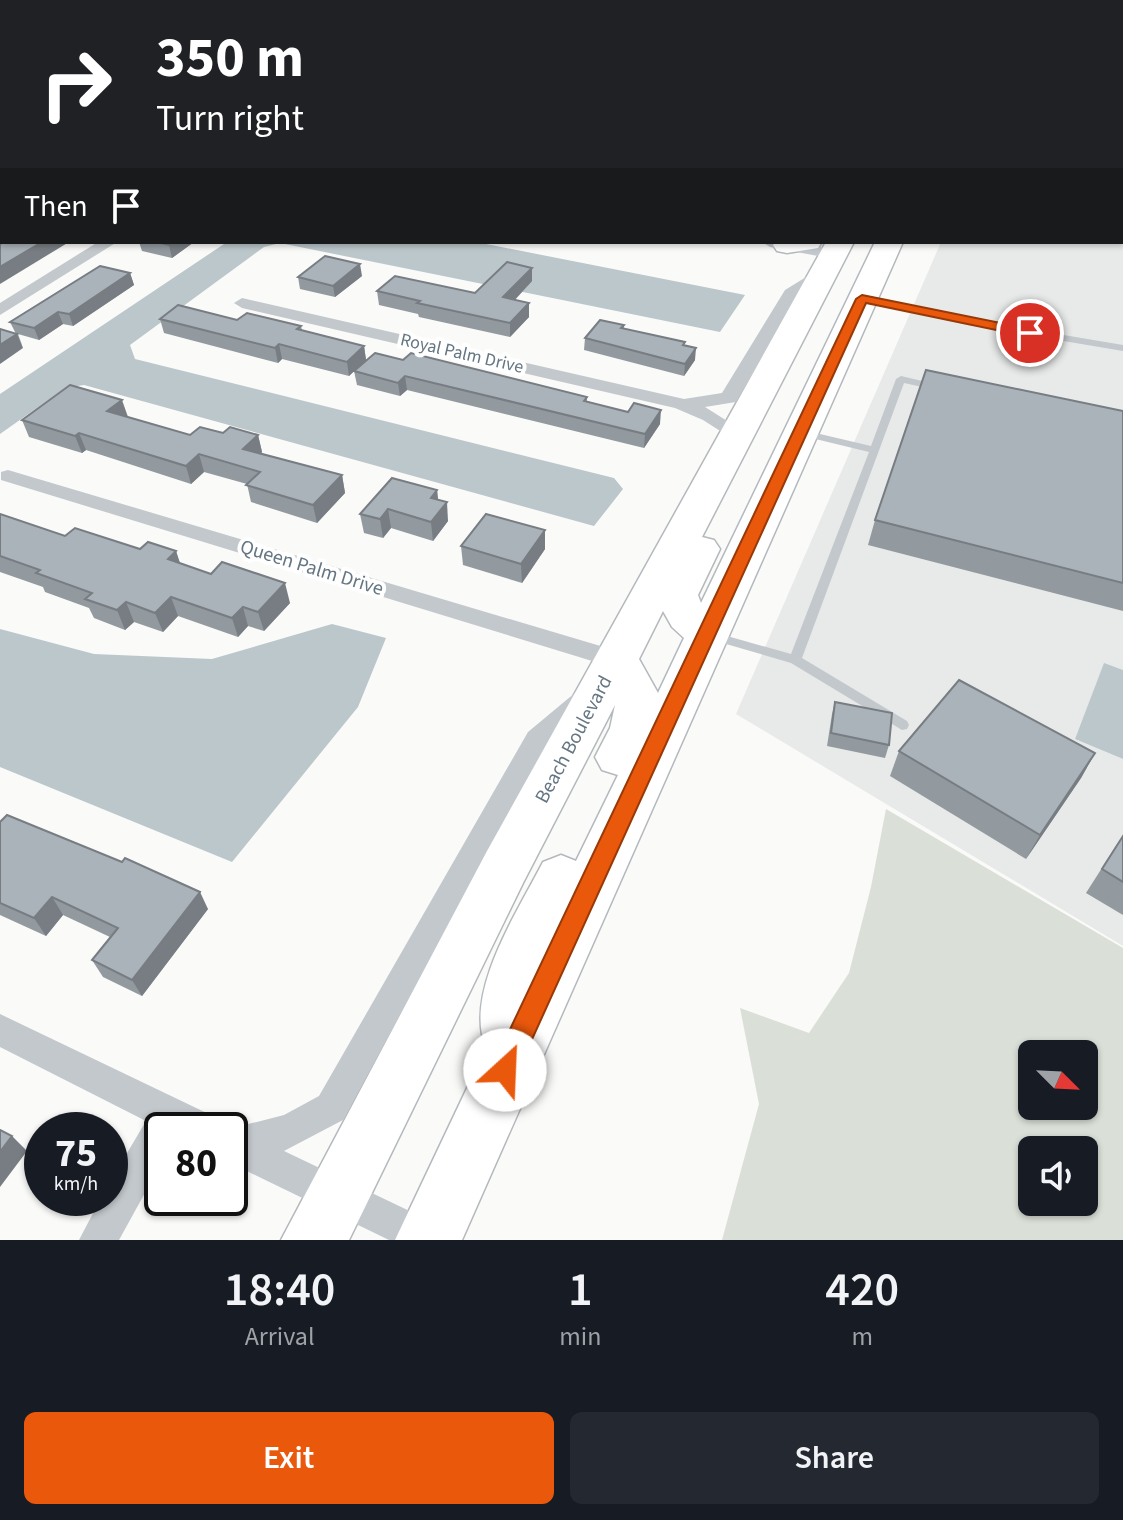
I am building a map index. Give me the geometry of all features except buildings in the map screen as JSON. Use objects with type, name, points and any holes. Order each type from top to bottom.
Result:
[{"type":"highway","points":[[428,1240],[888,244]]},
{"type":"highway","points":[[811,249],[855,271],[810,364],[820,390]]},
{"type":"highway","name":"Beach Boulevard","points":[[325,1218],[608,672],[732,443],[811,249]]},
{"type":"highway","points":[[706,634],[687,617],[677,595],[731,490],[732,443]]},
{"type":"highway","points":[[505,1070],[515,974],[640,707],[634,684],[608,672]]},
{"type":"street","points":[[0,310],[106,244]]},
{"type":"street","name":"Royal Palm Drive","points":[[681,404],[729,398],[791,294],[811,249]]},
{"type":"street","name":"Royal Palm Drive","points":[[242,303],[681,404],[710,416],[732,443]]},
{"type":"street","name":"Queen Palm Drive","points":[[8,476],[608,672]]},
{"type":"street","points":[[248,1140],[266,1140],[302,1128],[331,1108],[537,739],[608,672]]},
{"type":"street","points":[[0,1030],[165,1112]]},
{"type":"street","points":[[98,1240],[144,1158]]},
{"type":"street","points":[[248,1159],[325,1218],[428,1240]]},
{"type":"lane","points":[[862,299],[968,322],[1123,348]]},
{"type":"lane","points":[[795,660],[901,379],[945,389]]},
{"type":"lane","points":[[800,432],[874,450]]},
{"type":"lane","points":[[706,634],[795,660],[902,725]]},
{"type":"shaded area","points":[[224,244],[276,244],[264,247],[130,345],[135,359],[614,478],[623,489],[594,526],[84,385],[65,388],[0,434],[0,394]]},
{"type":"shaded area","points":[[285,244],[486,244],[745,295],[720,332]]},
{"type":"shaded area","points":[[940,244],[1123,244],[1123,670],[1104,664],[1075,739],[1123,759],[1123,946],[736,714]]},
{"type":"shaded area","points":[[332,624],[386,638],[358,707],[232,862],[0,767],[0,629],[94,654],[212,659]]},
{"type":"shaded area","points":[[1104,663],[1123,670],[1123,759],[1075,739]]},
{"type":"shaded area","points":[[886,809],[1123,948],[1123,1240],[722,1240],[759,1104],[740,1008],[809,1033],[849,973],[871,887]]},
{"type":"route","points":[[505,1070],[862,299],[1030,333]]}]
